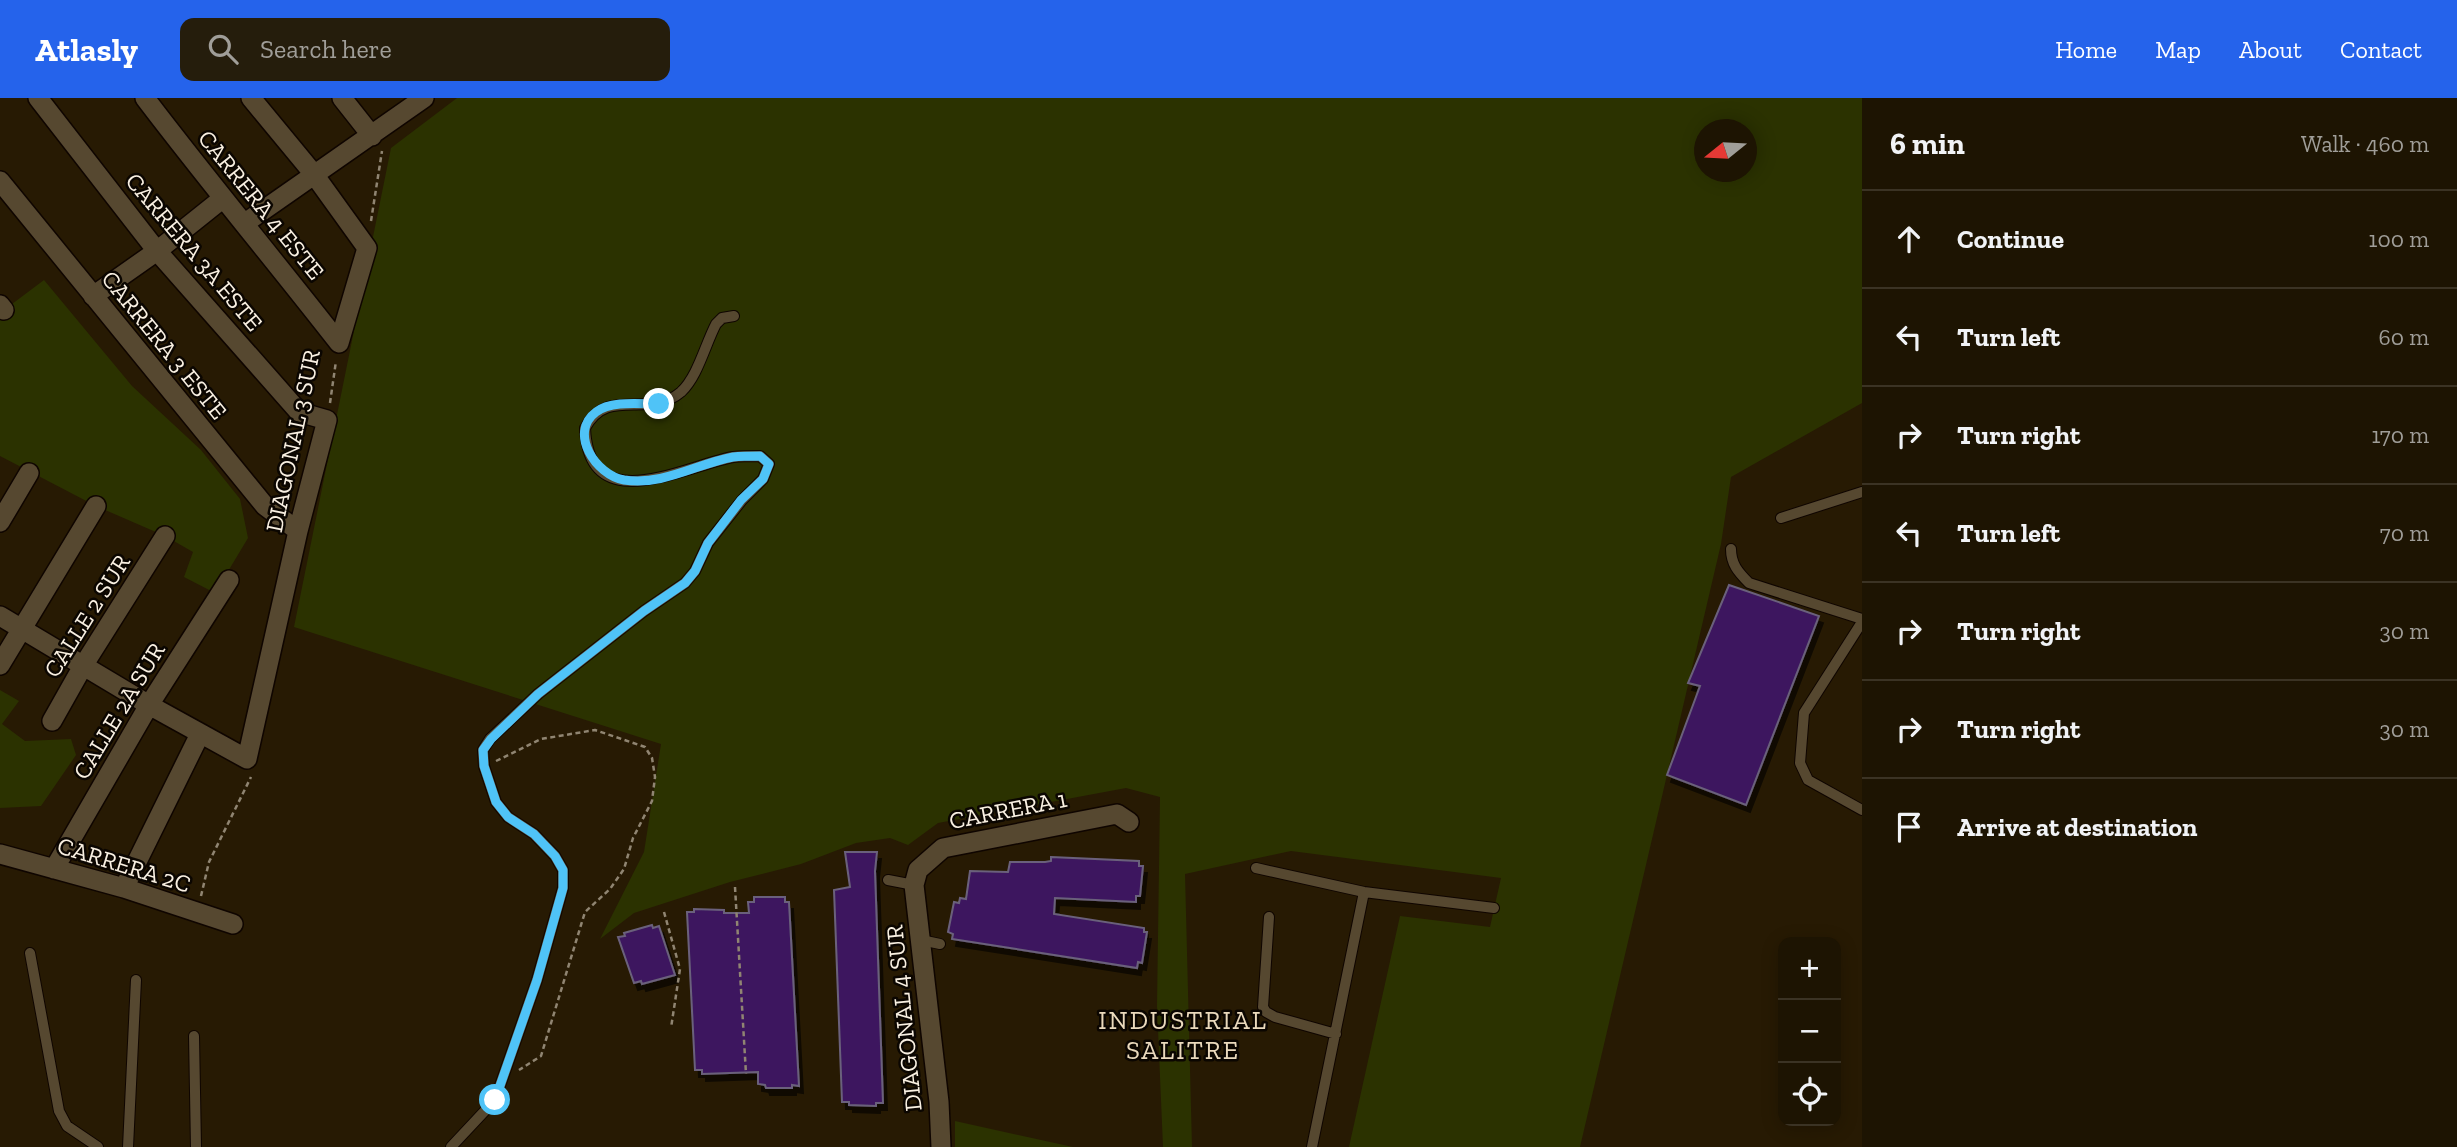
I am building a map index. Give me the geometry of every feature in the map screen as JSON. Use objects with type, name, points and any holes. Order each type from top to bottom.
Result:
[{"type":"street","name":"CARRERA 3A ESTE","points":[[38,98],[158,251],[299,412],[327,420]]},
{"type":"street","name":"CARRERA 4 ESTE","points":[[145,98],[222,199],[245,223],[339,343]]},
{"type":"street","points":[[251,98],[313,173],[367,248]]},
{"type":"street","points":[[342,98],[372,136]]},
{"type":"street","points":[[245,223],[424,98]]},
{"type":"street","name":"CARRERA 3 ESTE","points":[[0,181],[264,506],[298,531]]},
{"type":"street","points":[[93,296],[158,251],[222,199]]},
{"type":"street","name":"DIAGONAL 3 SUR","points":[[339,343],[367,248]]},
{"type":"street","name":"DIAGONAL 3 SUR","points":[[247,759],[298,531],[327,420]]},
{"type":"street","points":[[0,522],[29,473]]},
{"type":"street","points":[[0,665],[96,506]]},
{"type":"street","name":"CALLE 2 SUR","points":[[52,721],[83,666],[165,536]]},
{"type":"street","name":"CALLE 2A SUR","points":[[54,869],[149,705],[229,580]]},
{"type":"street","points":[[0,616],[149,705],[247,759]]},
{"type":"street","points":[[124,888],[200,734]]},
{"type":"street","name":"CARRERA 1","points":[[914,885],[918,870],[943,848],[1117,814],[1129,821]]},
{"type":"street","name":"CARRERA 2C","points":[[0,854],[124,888],[233,924]]},
{"type":"street","name":"DIAGONAL 4 SUR","points":[[914,885],[930,942],[941,1147]]},
{"type":"lane","points":[[451,1147],[495,1100],[537,980],[563,888],[563,870],[555,856],[534,834],[508,817],[496,802],[484,766],[483,750],[538,694],[644,611],[685,583],[695,571],[708,543],[766,474],[769,464],[760,456],[734,457],[650,481],[621,480],[599,468],[589,453],[584,428],[598,410],[612,405],[659,404],[682,390],[691,379],[716,324],[722,318],[734,316]]},
{"type":"lane","points":[[1781,518],[1862,492]]},
{"type":"lane","points":[[1731,549],[1731,559],[1736,570],[1749,583],[1862,620],[1804,713],[1800,763],[1808,780],[1862,810]]},
{"type":"lane","points":[[1256,868],[1364,892],[1494,908]]},
{"type":"lane","points":[[888,880],[914,885]]},
{"type":"lane","points":[[1312,1147],[1364,892]]},
{"type":"lane","points":[[1269,917],[1263,1007],[1275,1017],[1336,1034]]},
{"type":"lane","points":[[30,953],[60,1111],[67,1126],[98,1147]]},
{"type":"lane","points":[[128,1147],[136,980]]},
{"type":"lane","points":[[194,1036],[196,1147]]},
{"type":"path","points":[[367,248],[382,151],[372,136]]},
{"type":"path","name":"DIAGONAL 3 SUR","points":[[327,420],[339,343]]},
{"type":"path","points":[[484,766],[541,740],[595,730],[645,747],[652,758],[654,777],[652,801],[633,838],[624,869],[610,889],[585,912],[541,1056],[502,1081]]},
{"type":"path","points":[[194,912],[209,862],[253,772],[247,759]]},
{"type":"path","points":[[735,887],[746,1074]]},
{"type":"path","points":[[664,912],[680,969],[671,1028]]},
{"type":"green space","points":[[457,98],[1862,98],[1862,403],[1731,477],[1721,544],[1580,1147],[1349,1147],[1400,916],[1490,927],[1501,878],[1291,851],[1185,874],[1192,1147],[1163,1147],[1157,1006],[1160,797],[1126,788],[938,823],[908,845],[890,838],[856,843],[801,864],[730,882],[634,913],[600,939],[644,852],[661,744],[294,627],[391,148]]},
{"type":"green space","points":[[44,280],[132,386],[201,450],[240,499],[248,538],[215,593],[184,577],[193,552],[0,456],[0,308],[4,310]]},
{"type":"green space","points":[[0,690],[19,701],[2,724],[25,741],[71,739],[76,755],[41,806],[0,808]]},
{"type":"green space","points":[[955,1121],[1073,1147],[955,1147]]},
{"type":"building","points":[[1729,585],[1819,616],[1746,805],[1667,775],[1700,686],[1688,683]]},
{"type":"building","points":[[845,852],[877,852],[875,871],[883,1103],[876,1103],[876,1106],[849,1105],[849,1102],[842,1102],[834,890],[850,887]]},
{"type":"building","points":[[1051,857],[1139,861],[1139,866],[1143,866],[1140,896],[1136,896],[1136,902],[1055,898],[1054,914],[1144,928],[1144,932],[1147,932],[1142,963],[1138,962],[1137,968],[952,939],[953,934],[948,932],[954,902],[959,903],[960,898],[966,899],[970,871],[1008,872],[1010,862],[1045,862],[1051,861]]},
{"type":"building","points":[[754,897],[785,897],[785,902],[789,902],[799,1086],[792,1085],[792,1088],[766,1088],[765,1085],[758,1084],[758,1072],[702,1074],[702,1070],[695,1070],[687,912],[694,912],[694,909],[749,913],[748,902],[754,902]]},
{"type":"building","points":[[652,925],[653,928],[659,926],[675,975],[642,984],[641,981],[634,983],[618,937]]},
{"type":"district","name":"INDUSTRIAL SALITRE","points":[[1183,1035]]},
{"type":"route","points":[[495,1100],[537,980],[563,888],[563,870],[555,856],[534,834],[508,817],[496,802],[489,787],[483,750],[538,694],[644,611],[685,583],[695,571],[708,543],[741,500],[763,479],[769,464],[760,456],[734,457],[650,481],[621,480],[599,468],[589,453],[584,428],[594,413],[612,405],[659,404]]}]
